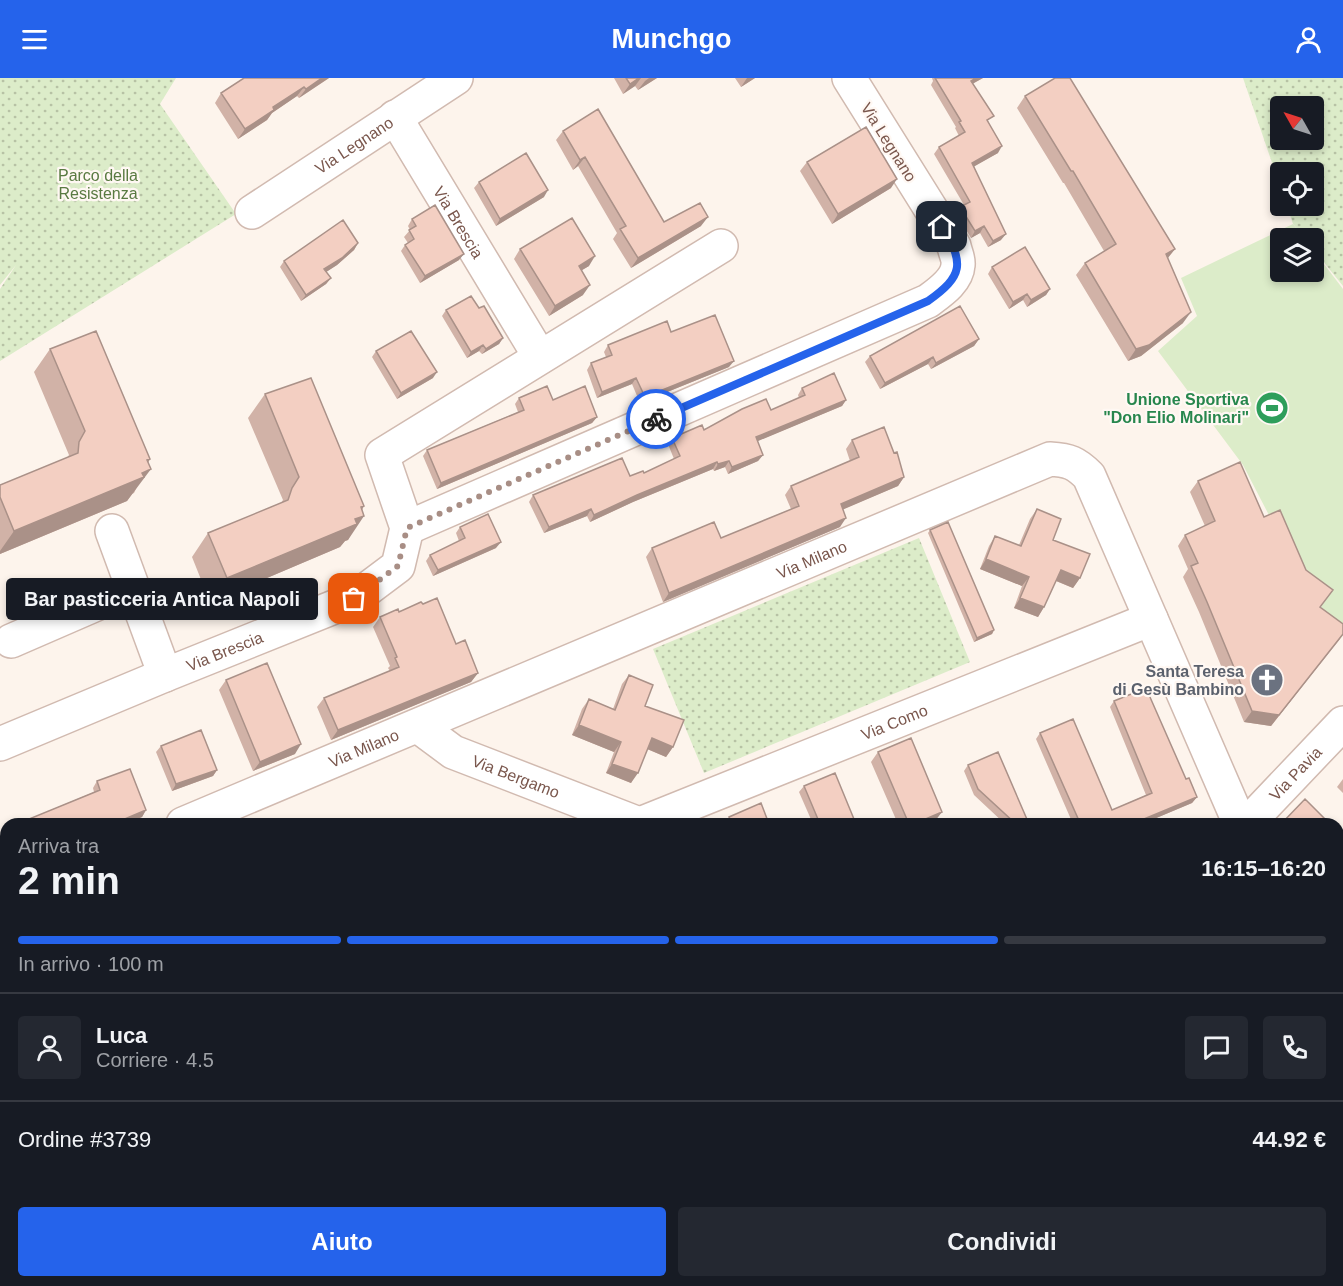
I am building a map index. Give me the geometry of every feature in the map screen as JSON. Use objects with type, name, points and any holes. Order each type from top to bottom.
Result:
[{"type":"street","name":"Via Legnano","points":[[252,213],[456,78]]},
{"type":"street","name":"Via Legnano","points":[[407,528],[928,301],[943,290],[955,276],[958,264],[954,246],[849,78]]},
{"type":"street","name":"Via Brescia","points":[[395,117],[540,357]]},
{"type":"street","points":[[407,528],[382,454],[721,246]]},
{"type":"street","name":"Via Milano","points":[[197,818],[1050,459],[1067,460],[1080,466],[1089,476],[1237,818]]},
{"type":"street","name":"Via Brescia","points":[[0,744],[354,599],[398,566],[407,528]]},
{"type":"street","points":[[112,531],[165,675]]},
{"type":"street","points":[[11,641],[133,588]]},
{"type":"street","name":"Via Como","points":[[638,818],[1151,619]]},
{"type":"street","name":"Via Pavia","points":[[1253,818],[1343,723]]},
{"type":"street","name":"Via Bergamo","points":[[418,726],[453,752],[618,818]]},
{"type":"green space","name":"Parco della Resistenza","points":[[0,78],[176,78],[160,104],[236,214],[0,361],[0,289],[16,265],[0,285]]},
{"type":"green space","points":[[1243,78],[1343,78],[1343,286],[1324,262],[1324,228],[1296,228],[1290,216],[1324,216],[1324,162],[1272,162]]},
{"type":"green space","name":"Unione Sportiva \"Don Elio Molinari\"","points":[[1293,224],[1296,228],[1285,228]]},
{"type":"green space","name":"Unione Sportiva \"Don Elio Molinari\"","points":[[1270,235],[1270,282],[1324,282],[1324,264],[1343,289],[1343,635],[1340,639],[1272,521],[1243,465],[1158,351],[1197,316],[1181,278]]},
{"type":"green space","points":[[919,538],[970,662],[704,773],[653,649]]},
{"type":"building","points":[[244,78],[322,78],[273,107],[274,110],[245,129],[221,93]]},
{"type":"building","points":[[626,78],[639,78],[630,84]]},
{"type":"building","points":[[935,78],[976,78],[971,81],[994,116],[987,120],[1002,146],[972,163],[1006,234],[993,241],[984,226],[975,231],[960,207],[970,202],[939,147],[965,132],[959,122],[961,121]]},
{"type":"building","points":[[1055,78],[1070,78],[1175,249],[1166,254],[1191,312],[1149,345],[1136,349],[1085,263],[1116,244],[1025,96]]},
{"type":"building","points":[[598,109],[664,222],[700,203],[708,217],[638,258],[620,229],[626,226],[585,157],[580,160],[563,131]]},
{"type":"building","points":[[866,127],[897,179],[838,214],[807,162]]},
{"type":"building","points":[[526,153],[548,190],[500,219],[479,182]]},
{"type":"building","points":[[435,205],[464,254],[425,276],[405,245],[414,239],[409,230],[416,226],[412,219]]},
{"type":"building","points":[[572,218],[595,256],[579,266],[590,285],[555,306],[520,249]]},
{"type":"building","points":[[343,220],[358,243],[342,258],[324,269],[331,278],[306,295],[284,261]]},
{"type":"building","points":[[1025,247],[1050,289],[1031,300],[1027,294],[1013,302],[992,267]]},
{"type":"building","points":[[471,296],[479,308],[484,306],[503,338],[486,349],[483,345],[471,352],[446,310]]},
{"type":"building","points":[[960,306],[979,339],[936,363],[933,357],[885,383],[870,356]]},
{"type":"building","points":[[715,315],[734,361],[645,397],[636,378],[602,392],[591,363],[612,355],[608,345],[667,321],[671,332]]},
{"type":"building","points":[[96,331],[150,459],[147,460],[151,469],[142,473],[144,477],[14,531],[0,497],[0,485],[78,453],[79,442],[85,431],[50,349]]},
{"type":"building","points":[[411,331],[437,372],[401,393],[376,351]]},
{"type":"building","points":[[834,373],[846,400],[756,437],[763,455],[732,467],[729,461],[718,464],[717,462],[594,515],[591,509],[549,527],[533,495],[622,458],[630,476],[643,471],[644,473],[680,456],[672,438],[702,425],[704,430],[766,399],[771,410],[805,395],[802,388]]},
{"type":"building","points":[[311,378],[364,506],[361,507],[364,516],[355,519],[357,524],[227,578],[208,533],[288,500],[299,477],[265,394]]},
{"type":"building","points":[[547,386],[553,400],[585,386],[597,417],[441,483],[427,450],[524,410],[519,398]]},
{"type":"building","points":[[884,427],[894,453],[897,452],[904,477],[841,504],[846,518],[669,593],[652,548],[714,522],[721,538],[799,506],[791,486],[859,457],[852,440]]},
{"type":"building","points":[[1240,462],[1264,517],[1280,510],[1306,570],[1333,590],[1320,607],[1343,624],[1343,634],[1279,715],[1252,711],[1191,566],[1198,563],[1185,535],[1215,521],[1198,481]]},
{"type":"building","points":[[1037,509],[1061,519],[1053,540],[1090,554],[1080,578],[1061,570],[1044,607],[1020,598],[1029,577],[986,559],[995,536],[1021,546]]},
{"type":"building","points":[[488,514],[501,542],[438,570],[430,555],[465,538],[460,527]]},
{"type":"building","points":[[948,522],[994,630],[977,638],[930,530]]},
{"type":"building","points":[[437,598],[456,644],[465,640],[478,673],[338,730],[324,698],[399,667],[380,617],[398,609],[399,612]]},
{"type":"building","points":[[267,663],[301,744],[260,762],[226,680]]},
{"type":"building","points":[[629,675],[653,685],[645,706],[684,720],[673,747],[652,738],[638,773],[612,764],[621,742],[579,725],[589,699],[615,710]]},
{"type":"building","points":[[1146,688],[1186,779],[1189,778],[1197,797],[1146,818],[1078,818],[1040,733],[1073,719],[1112,810],[1152,793],[1114,701]]},
{"type":"building","points":[[201,730],[217,770],[176,784],[161,746]]},
{"type":"building","points":[[911,738],[942,812],[928,818],[906,818],[878,752]]},
{"type":"building","points":[[998,752],[1026,818],[1009,818],[978,789],[968,765]]},
{"type":"building","points":[[130,769],[146,810],[127,818],[31,818],[100,790],[97,781]]},
{"type":"building","points":[[835,773],[854,818],[817,818],[804,786]]},
{"type":"building","points":[[1305,799],[1324,818],[1287,818]]},
{"type":"building","points":[[761,803],[767,818],[729,818]]},
{"type":"way so far","points":[[354,599],[398,566],[407,528],[656,419]]},
{"type":"place","name":"Unione Sportiva \"Don Elio Molinari\"","points":[[1272,408]]},
{"type":"place","name":"Bar pasticceria Antica Napoli","points":[[354,599]]},
{"type":"place","name":"Santa Teresa di Gesù Bambino","points":[[1267,680]]},
{"type":"route","points":[[656,419],[928,301],[943,290],[955,276],[958,264],[954,246],[942,227]]}]
